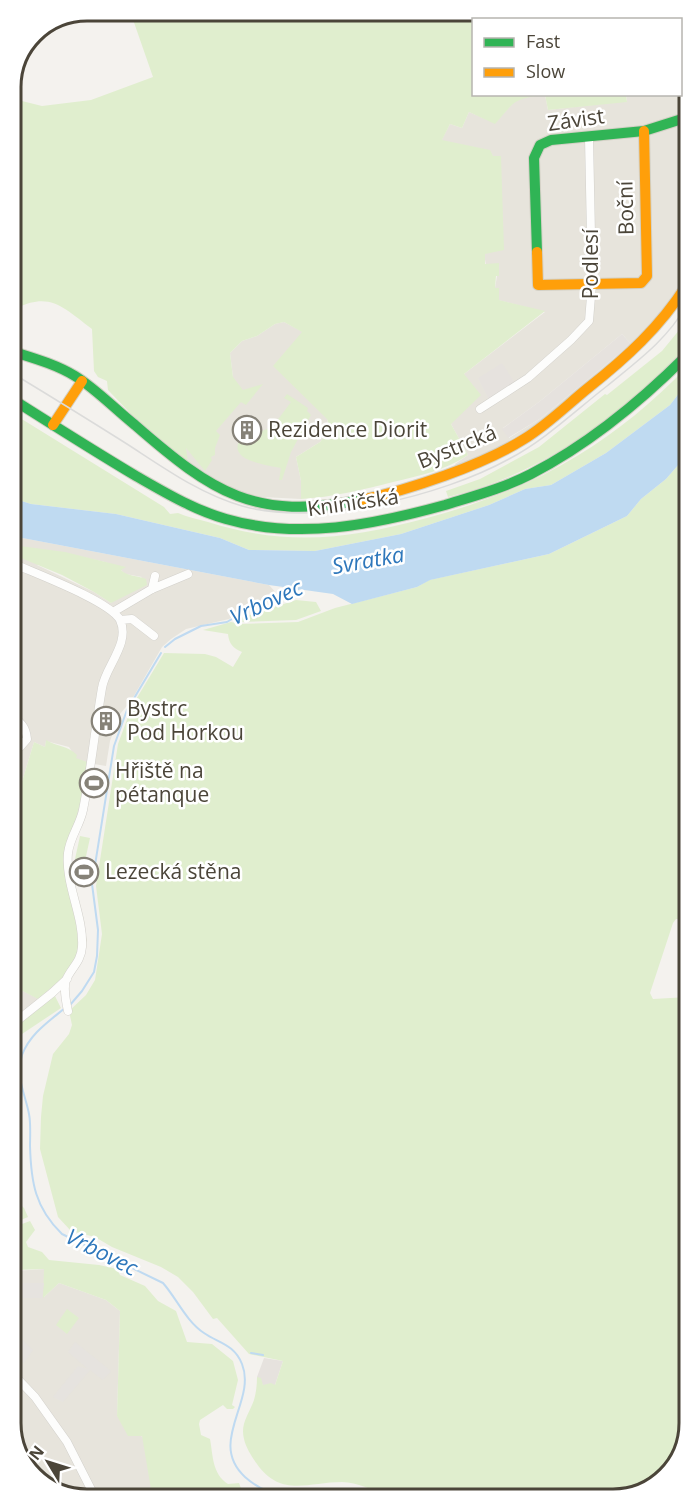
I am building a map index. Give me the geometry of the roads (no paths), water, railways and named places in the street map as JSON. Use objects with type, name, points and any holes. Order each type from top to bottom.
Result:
[{"type":"street","name":"Závist","points":[[592,284],[538,285],[534,158],[540,145],[546,141],[644,131],[679,120]]},
{"type":"street","name":"Boční","points":[[592,284],[641,283],[647,276],[644,131]]},
{"type":"street","name":"Podlesí","points":[[480,409],[528,378],[584,328],[590,319],[592,284],[589,138]]},
{"type":"street","name":"Bystrcká","points":[[21,354],[49,363],[82,381],[203,478],[232,495],[267,504],[310,507],[344,504],[418,484],[512,447],[539,428],[636,349],[665,319],[679,297]]},
{"type":"street","name":"Kníničská","points":[[21,405],[153,487],[192,506],[225,519],[259,527],[328,530],[380,522],[431,509],[481,494],[530,474],[577,447],[622,416],[663,381],[679,364]]},
{"type":"street","points":[[53,425],[82,381]]},
{"type":"street","points":[[21,567],[102,604],[120,620],[123,633],[103,681],[83,813],[70,843],[68,854],[82,930],[80,958],[67,979],[21,1018]]},
{"type":"street","points":[[113,612],[152,589],[188,574]]},
{"type":"street","points":[[152,589],[155,576]]},
{"type":"street","points":[[120,620],[132,619],[154,636]]},
{"type":"street","points":[[21,722],[26,730],[27,739],[21,746]]},
{"type":"street","points":[[67,979],[67,1007]]},
{"type":"street","points":[[21,1382],[35,1397],[67,1442],[91,1489]]},
{"type":"water","name":"Svratka","points":[[679,393],[679,464],[666,479],[641,499],[627,516],[549,554],[430,580],[417,587],[352,604],[333,594],[269,585],[21,538],[21,501],[116,514],[220,538],[249,550],[315,551],[401,534],[489,505],[525,489],[551,485],[606,453],[670,405]]},
{"type":"waterway","name":"Vrbovec","points":[[165,647],[175,639],[201,626],[227,622],[258,603],[283,597],[300,588]]},
{"type":"waterway","name":"Vrbovec","points":[[70,1005],[94,972],[97,956],[98,930],[92,884],[114,746],[127,710],[161,653]]},
{"type":"waterway","name":"Vrbovec","points":[[21,1059],[25,1048],[35,1035],[65,1008]]},
{"type":"waterway","name":"Vrbovec","points":[[21,1082],[30,1118],[33,1183],[40,1204],[53,1224],[62,1234],[163,1283],[198,1328],[230,1348],[239,1357],[245,1378],[231,1436],[231,1450],[235,1464],[245,1477],[262,1489]]},
{"type":"waterway","points":[[251,1353],[263,1355]]},
{"type":"tram line","points":[[21,379],[183,480],[212,495],[242,506],[272,512],[306,513],[342,510],[415,496],[481,473],[509,459],[559,425],[640,359],[660,340],[679,316]]},
{"type":"place","name":"Rezidence Diorit","points":[[247,430]]},
{"type":"place","name":"Bystrc Pod Horkou","points":[[106,721]]},
{"type":"place","name":"Hřiště na pétanque","points":[[94,783]]},
{"type":"place","name":"Lezecká stěna","points":[[84,872]]}]
